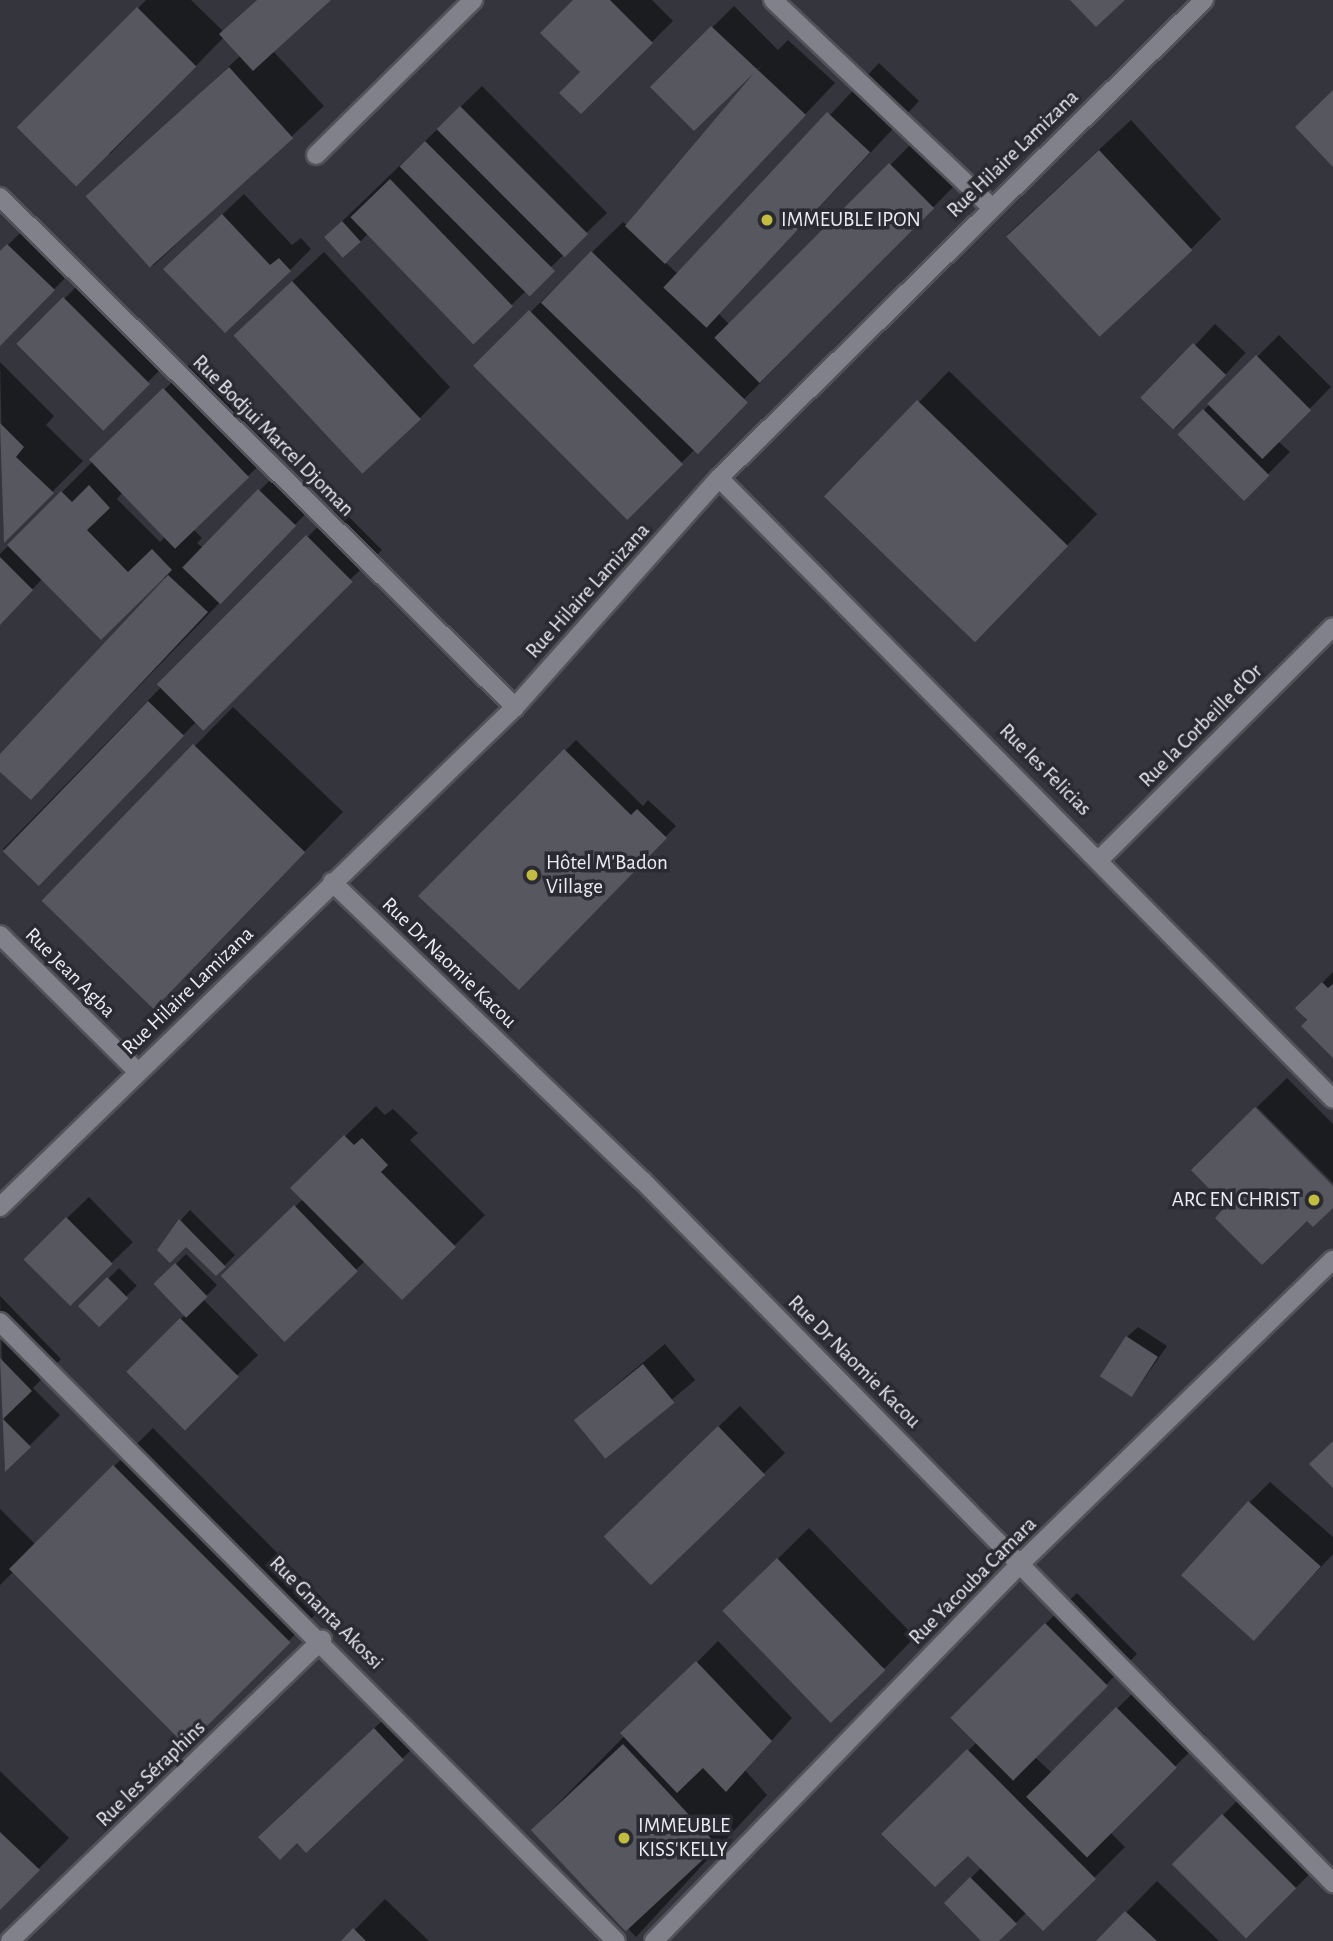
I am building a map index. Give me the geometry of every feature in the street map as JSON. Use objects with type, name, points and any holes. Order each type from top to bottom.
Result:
[{"type":"street","points":[[316,155],[474,0]]},
{"type":"street","points":[[773,0],[991,207]]},
{"type":"street","name":"Rue Hilaire Lamizana","points":[[0,1207],[514,707],[719,478],[1204,0]]},
{"type":"street","name":"Rue Bodjui Marcel Djoman","points":[[0,197],[514,707]]},
{"type":"street","name":"Rue les Felicias","points":[[719,478],[1101,858],[1333,1099]]},
{"type":"street","name":"Rue la Corbeille d'Or","points":[[1101,858],[1333,626]]},
{"type":"street","name":"Rue Dr Naomie Kacou","points":[[332,882],[642,1180],[1021,1563],[1333,1884]]},
{"type":"street","name":"Rue Jean Agba","points":[[0,935],[138,1072]]},
{"type":"street","name":"Rue Yacouba Camara","points":[[653,1941],[1021,1563],[1333,1260]]},
{"type":"street","name":"Rue Gnanta Akossi","points":[[0,1322],[322,1640],[616,1941]]},
{"type":"street","name":"Rue les Séraphins","points":[[10,1941],[322,1640]]},
{"type":"building","points":[[257,0],[331,0],[253,71],[219,34]]},
{"type":"building","points":[[573,0],[610,0],[653,43],[581,114],[559,93],[580,72],[540,33]]},
{"type":"building","points":[[1070,0],[1125,0],[1096,27]]},
{"type":"building","points":[[137,7],[196,66],[76,187],[17,127]]},
{"type":"building","points":[[711,26],[806,115],[665,264],[625,226],[754,73],[694,131],[650,87]]},
{"type":"building","points":[[229,67],[293,138],[150,267],[86,196]]},
{"type":"building","points":[[1333,90],[1333,167],[1295,127]]},
{"type":"building","points":[[460,106],[588,234],[565,257],[437,129]]},
{"type":"building","name":"IMMEUBLE IPON","points":[[827,112],[870,152],[706,328],[663,288]]},
{"type":"building","points":[[425,141],[555,271],[530,297],[400,166]]},
{"type":"building","points":[[1099,150],[1192,250],[1100,337],[1006,237]]},
{"type":"building","points":[[889,163],[934,208],[760,383],[714,338]]},
{"type":"building","points":[[390,179],[513,306],[473,345],[350,217]]},
{"type":"building","points":[[222,214],[270,265],[279,258],[291,271],[225,333],[163,269]]},
{"type":"building","points":[[342,221],[361,242],[343,258],[324,237]]},
{"type":"building","points":[[7,244],[55,290],[0,346],[0,251]]},
{"type":"building","points":[[591,251],[748,402],[698,454],[541,303]]},
{"type":"building","points":[[292,281],[421,419],[362,474],[233,336]]},
{"type":"building","points":[[63,297],[150,384],[103,431],[16,344]]},
{"type":"building","points":[[529,310],[683,464],[627,520],[473,366]]},
{"type":"building","points":[[1193,343],[1226,375],[1173,430],[1140,398]]},
{"type":"building","points":[[1256,355],[1311,410],[1262,459],[1207,404]]},
{"type":"building","points":[[163,388],[249,477],[175,549],[89,460]]},
{"type":"building","points":[[917,400],[1068,546],[975,642],[824,496]]},
{"type":"building","points":[[1203,409],[1269,475],[1244,501],[1178,434]]},
{"type":"building","points":[[0,423],[24,447],[16,457],[54,493],[4,543]]},
{"type":"building","points":[[89,485],[110,508],[87,530],[128,572],[152,549],[172,570],[101,640],[7,545],[61,491],[72,502]]},
{"type":"building","points":[[258,489],[296,526],[220,604],[182,567]]},
{"type":"building","points":[[306,535],[353,582],[203,731],[157,684]]},
{"type":"building","points":[[0,557],[33,590],[0,625]]},
{"type":"building","points":[[168,575],[208,612],[31,800],[0,772],[0,754]]},
{"type":"building","points":[[148,701],[184,736],[39,886],[3,851]]},
{"type":"building","points":[[193,744],[305,852],[154,1009],[42,901]]},
{"type":"building","points":[[564,749],[631,815],[637,809],[667,838],[519,990],[418,896]]},
{"type":"building","points":[[1322,982],[1328,988],[1333,984],[1333,1058],[1301,1026],[1307,1020],[1295,1008]]},
{"type":"building","points":[[1255,1107],[1333,1186],[1333,1208],[1313,1227],[1307,1221],[1262,1265],[1215,1218],[1226,1206],[1191,1170]]},
{"type":"building","points":[[344,1135],[354,1145],[362,1138],[388,1165],[381,1172],[456,1247],[402,1300],[290,1188]]},
{"type":"building","points":[[294,1205],[358,1271],[285,1342],[221,1276]]},
{"type":"building","points":[[66,1217],[113,1264],[70,1306],[24,1259]]},
{"type":"building","points":[[179,1219],[226,1267],[216,1276],[186,1247],[170,1263],[157,1250]]},
{"type":"building","points":[[175,1263],[208,1297],[186,1318],[153,1284]]},
{"type":"building","points":[[107,1277],[128,1298],[99,1327],[78,1306]]},
{"type":"building","points":[[180,1318],[239,1377],[185,1430],[126,1372]]},
{"type":"building","points":[[1126,1336],[1158,1357],[1132,1397],[1100,1376]]},
{"type":"building","points":[[0,1358],[32,1391],[3,1419],[31,1447],[5,1472]]},
{"type":"building","points":[[643,1364],[674,1403],[605,1459],[574,1420]]},
{"type":"building","points":[[718,1426],[765,1475],[651,1585],[604,1536]]},
{"type":"building","points":[[1333,1441],[1333,1488],[1309,1464]]},
{"type":"building","points":[[113,1465],[290,1642],[187,1746],[9,1569]]},
{"type":"building","points":[[1248,1501],[1321,1567],[1254,1641],[1181,1575]]},
{"type":"building","points":[[777,1558],[885,1670],[831,1723],[722,1611]]},
{"type":"building","points":[[1045,1623],[1108,1686],[1013,1781],[950,1718]]},
{"type":"building","points":[[696,1661],[772,1741],[726,1792],[703,1768],[677,1793],[620,1733]]},
{"type":"building","points":[[1116,1707],[1177,1768],[1087,1858],[1026,1797]]},
{"type":"building","points":[[374,1728],[404,1760],[306,1853],[297,1843],[280,1860],[258,1837]]},
{"type":"building","name":"IMMEUBLE KISS'KELLY","points":[[623,1744],[718,1846],[626,1932],[531,1830]]},
{"type":"building","points":[[967,1749],[1096,1879],[1043,1931],[968,1856],[935,1887],[881,1834]]},
{"type":"building","points":[[1222,1814],[1296,1888],[1246,1938],[1172,1864]]},
{"type":"building","points":[[0,1832],[40,1870],[0,1910]]},
{"type":"building","points":[[970,1877],[1017,1924],[999,1941],[981,1941],[944,1903]]},
{"type":"building","points":[[1125,1911],[1157,1941],[1096,1941]]},
{"type":"building","points":[[353,1928],[366,1941],[341,1941]]},
{"type":"place","name":"IMMEUBLE IPON","points":[[767,220]]},
{"type":"place","name":"Hôtel M'Badon Village","points":[[532,875]]},
{"type":"place","name":"ARC EN CHRIST","points":[[1314,1200]]},
{"type":"place","name":"IMMEUBLE KISS'KELLY","points":[[624,1838]]}]
